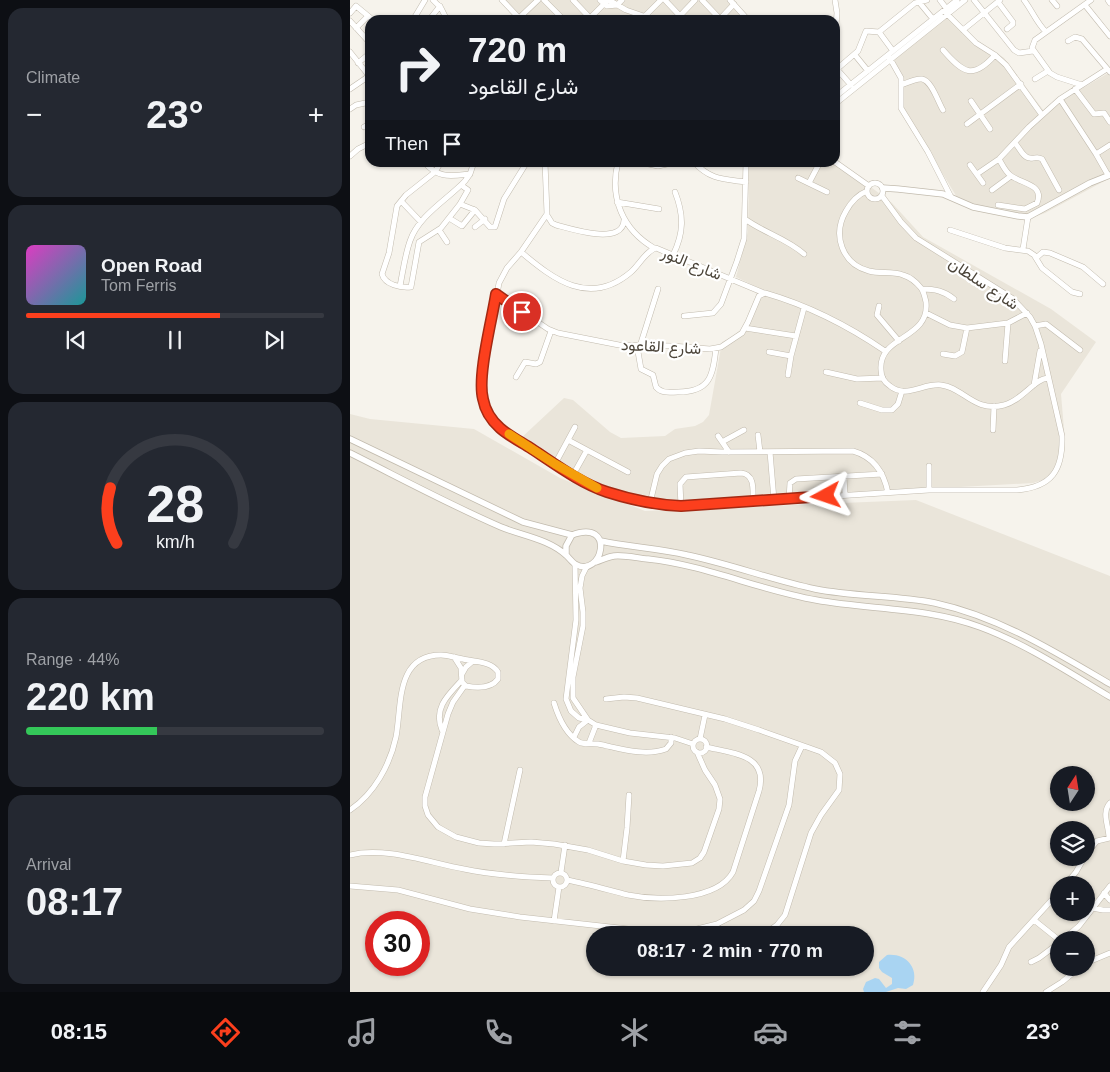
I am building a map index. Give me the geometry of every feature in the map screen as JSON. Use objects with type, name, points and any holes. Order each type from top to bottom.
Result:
[{"type":"street","points":[[416,15],[425,0]]},
{"type":"street","points":[[433,0],[440,6],[444,15]]},
{"type":"street","points":[[502,0],[516,15]]},
{"type":"street","points":[[524,15],[538,0]]},
{"type":"street","points":[[544,0],[559,15]]},
{"type":"street","points":[[573,0],[586,15]]},
{"type":"street","points":[[617,6],[622,0]]},
{"type":"street","points":[[646,15],[663,0],[676,15]]},
{"type":"street","points":[[702,0],[716,15]]},
{"type":"street","points":[[835,0],[837,15]]},
{"type":"street","points":[[840,65],[855,55],[866,31],[879,32],[919,2],[927,0]]},
{"type":"street","points":[[940,0],[945,11],[962,30],[1006,65],[1042,115]]},
{"type":"street","points":[[840,100],[957,0]]},
{"type":"street","points":[[840,93],[889,57],[893,51],[933,19],[965,0]]},
{"type":"street","points":[[974,0],[1014,50],[1033,52]]},
{"type":"street","points":[[1024,0],[1032,11],[1036,22],[1046,32]]},
{"type":"street","points":[[1052,0],[1057,6]]},
{"type":"street","points":[[1082,84],[1057,77],[1048,71],[1033,52],[1032,44],[1091,0]]},
{"type":"street","points":[[593,15],[606,1],[610,6],[617,6],[639,15]]},
{"type":"street","points":[[681,15],[693,1]]},
{"type":"street","points":[[962,30],[999,1],[1013,22],[1007,29]]},
{"type":"street","points":[[723,15],[732,2],[744,15]]},
{"type":"street","points":[[919,2],[933,19]]},
{"type":"street","points":[[1085,4],[1109,34]]},
{"type":"street","points":[[350,13],[356,6],[367,15]]},
{"type":"street","points":[[433,15],[440,6]]},
{"type":"street","points":[[356,28],[365,19]]},
{"type":"street","points":[[350,21],[365,38]]},
{"type":"street","points":[[879,32],[893,51]]},
{"type":"street","points":[[976,174],[999,158],[1060,99],[1082,84],[1109,70],[1082,39],[1075,37],[1068,41]]},
{"type":"street","points":[[943,50],[956,65],[968,70],[984,68],[995,55]]},
{"type":"street","points":[[350,52],[365,70]]},
{"type":"street","points":[[855,55],[868,71]]},
{"type":"street","points":[[358,63],[365,57]]},
{"type":"street","points":[[889,57],[899,72],[903,111],[928,152],[951,197]]},
{"type":"street","points":[[1035,79],[1048,71]]},
{"type":"street","points":[[840,73],[851,85]]},
{"type":"street","points":[[350,89],[365,76]]},
{"type":"street","points":[[901,85],[918,79],[925,80],[936,94],[938,103],[943,110]]},
{"type":"street","points":[[967,124],[1021,84]]},
{"type":"street","points":[[1075,89],[1094,114],[1104,113],[1110,122]]},
{"type":"street","points":[[1048,378],[1040,380],[1026,393],[1013,401],[994,406],[975,402],[949,387],[940,385],[902,392],[889,386],[882,378],[881,362],[885,351],[919,327],[926,313],[922,289],[905,275],[878,273],[861,269],[844,253],[839,237],[842,218],[850,203],[877,183],[883,188],[951,197],[973,207],[1018,216],[1028,216],[1109,175],[1060,99]]},
{"type":"street","points":[[971,101],[990,129]]},
{"type":"street","points":[[351,106],[365,103]]},
{"type":"street","points":[[1015,143],[1026,157],[1042,159],[1059,190]]},
{"type":"street","points":[[1096,154],[1110,145]]},
{"type":"street","points":[[350,156],[365,146]]},
{"type":"street","points":[[998,204],[1025,209],[1037,203],[1039,198],[1037,190],[1030,184],[1011,176],[999,158]]},
{"type":"street","points":[[970,164],[983,183]]},
{"type":"street","points":[[840,166],[868,188],[869,196],[874,199],[882,196],[883,188]]},
{"type":"street","points":[[429,167],[434,172],[445,176],[470,174]]},
{"type":"street","points":[[438,167],[401,201],[396,210],[390,254],[382,274],[386,281],[400,286],[411,287],[420,240],[440,230],[460,204],[468,190],[461,185]]},
{"type":"street","points":[[400,286],[410,240],[421,222],[461,185],[470,174],[472,167]]},
{"type":"street","points":[[460,204],[475,210],[490,227],[495,227],[507,194],[524,167]]},
{"type":"street","points":[[545,167],[547,214],[552,223],[600,234],[614,234],[624,224],[624,219]]},
{"type":"street","points":[[617,167],[615,181],[617,202],[624,219],[637,236],[654,248]]},
{"type":"street","points":[[698,167],[703,172],[713,177],[746,182]]},
{"type":"street","points":[[684,316],[713,313],[721,304],[743,244],[746,167]]},
{"type":"street","points":[[809,183],[817,167]]},
{"type":"street","points":[[992,190],[1011,176]]},
{"type":"street","points":[[798,178],[827,192]]},
{"type":"street","points":[[673,255],[679,243],[682,224],[680,204],[674,192]]},
{"type":"street","name":"شارع سلطان","points":[[882,196],[901,222],[916,238],[994,286],[1019,304],[1026,313],[1035,326],[1041,344],[1062,436],[1060,464],[1050,478],[1032,488],[1017,490],[929,490]]},
{"type":"street","points":[[401,201],[421,222]]},
{"type":"street","points":[[617,202],[659,209]]},
{"type":"street","points":[[449,218],[462,226],[475,210]]},
{"type":"street","points":[[547,214],[504,273],[496,294],[481,383],[485,407],[491,418],[500,428],[573,475],[605,491],[650,503],[681,506],[929,490],[929,466]]},
{"type":"street","points":[[1023,249],[1028,216]]},
{"type":"street","points":[[475,227],[484,219]]},
{"type":"street","points":[[745,219],[760,229],[785,240],[804,254]]},
{"type":"street","points":[[440,230],[447,242]]},
{"type":"street","points":[[950,230],[1004,248],[1023,249],[1032,253],[1044,271],[1072,292],[1080,294]]},
{"type":"street","name":"شارع النور","points":[[521,252],[555,279],[572,286],[591,288],[609,284],[626,276],[654,248],[764,293]]},
{"type":"street","points":[[1036,258],[1043,252],[1050,252],[1086,269],[1104,284]]},
{"type":"street","points":[[658,289],[639,346],[641,370],[654,375],[656,387],[664,392],[690,392],[702,388],[706,385],[712,373],[716,348]]},
{"type":"street","points":[[922,289],[942,291],[954,299]]},
{"type":"street","points":[[764,293],[848,326],[885,351]]},
{"type":"street","name":"شارع القاعود","points":[[496,294],[551,331],[601,342],[639,346],[716,348],[742,333],[759,296],[764,293]]},
{"type":"street","points":[[879,306],[877,315],[899,341]]},
{"type":"street","points":[[788,375],[804,308]]},
{"type":"street","points":[[926,313],[950,325],[967,328],[1008,323],[1026,313]]},
{"type":"street","points":[[1005,361],[1008,323]]},
{"type":"street","points":[[1035,326],[1046,324],[1080,350]]},
{"type":"street","points":[[745,328],[796,336]]},
{"type":"street","points":[[942,354],[955,356],[962,352],[967,328]]},
{"type":"street","points":[[516,377],[525,362],[536,364],[540,362],[551,331]]},
{"type":"street","points":[[1034,385],[1039,365],[1041,344]]},
{"type":"street","points":[[769,352],[791,356]]},
{"type":"street","points":[[826,372],[857,379],[882,378]]},
{"type":"street","points":[[860,403],[882,410],[892,410],[898,404],[902,392]]},
{"type":"street","points":[[993,430],[994,406]]},
{"type":"street","points":[[555,464],[575,428]]},
{"type":"street","points":[[722,442],[744,430]]},
{"type":"street","points":[[758,435],[760,452]]},
{"type":"street","points":[[718,436],[729,452]]},
{"type":"street","points":[[350,439],[523,522],[572,535],[580,532],[590,532],[601,541],[685,554],[826,591],[913,600],[958,609],[1019,632],[1110,684]]},
{"type":"street","points":[[568,440],[628,472]]},
{"type":"street","points":[[573,475],[587,450]]},
{"type":"street","points":[[650,503],[657,474],[662,466],[669,459],[692,452],[853,451],[870,459],[882,474],[888,493]]},
{"type":"street","points":[[770,452],[774,500]]},
{"type":"street","points":[[350,453],[502,527],[551,544],[566,555],[574,564],[576,620],[566,699],[571,711],[579,718],[588,720],[596,725],[630,733],[671,738],[693,744]]},
{"type":"street","points":[[681,506],[680,484],[686,477],[741,473],[747,474],[751,479],[753,501]]},
{"type":"street","points":[[789,499],[789,486],[794,480],[882,474]]},
{"type":"street","points":[[844,476],[845,494]]},
{"type":"street","points":[[519,532],[523,522]]},
{"type":"street","points":[[566,555],[566,546],[572,535]]},
{"type":"street","points":[[596,562],[600,552],[601,541]]},
{"type":"street","points":[[574,564],[587,566],[615,556],[653,560],[696,568],[782,593],[815,600],[911,610],[948,617],[980,627],[1019,644],[1110,697]]},
{"type":"street","points":[[587,566],[582,576],[580,588],[583,626],[573,677],[573,698],[588,720]]},
{"type":"street","points":[[572,654],[578,656]]},
{"type":"street","points":[[350,810],[362,801],[371,790],[387,762],[396,737],[402,688],[409,671],[428,657],[443,655],[493,666],[497,670],[499,677],[495,683],[488,687],[463,680]]},
{"type":"street","points":[[454,657],[459,665],[463,680]]},
{"type":"street","points":[[473,661],[466,667],[463,680],[442,730],[425,797],[428,815],[438,827],[464,840],[486,844],[530,842],[565,845],[639,864],[663,866],[692,863],[702,856],[717,814],[720,799],[715,785],[705,770],[693,744]]},
{"type":"street","points":[[442,730],[439,719],[440,707],[446,696],[463,680]]},
{"type":"street","points":[[566,699],[573,698]]},
{"type":"street","points":[[606,699],[637,698],[705,714],[748,726],[822,752],[832,760],[839,770],[840,786],[836,796],[818,821],[808,840],[785,915],[776,926]]},
{"type":"street","points":[[554,703],[562,720],[574,737],[581,743],[627,750],[651,751],[666,749],[671,743],[671,738]]},
{"type":"street","points":[[700,739],[705,714]]},
{"type":"street","points":[[574,737],[579,727],[588,720]]},
{"type":"street","points":[[589,744],[596,725]]},
{"type":"street","points":[[693,744],[700,739]]},
{"type":"street","points":[[700,739],[704,741],[706,747]]},
{"type":"street","points":[[350,886],[398,890],[487,912],[664,933],[693,930],[717,924],[744,910],[754,901],[759,891],[789,805],[794,767],[802,746]]},
{"type":"street","points":[[698,752],[703,752],[706,747]]},
{"type":"street","points":[[568,880],[628,895],[656,898],[699,894],[714,890],[725,883],[733,872],[760,787],[761,778],[757,767],[745,756],[706,747]]},
{"type":"street","points":[[504,844],[520,770]]},
{"type":"street","points":[[623,861],[629,795]]},
{"type":"street","points":[[1095,843],[1109,838],[1109,821],[1106,810],[1110,803]]},
{"type":"street","points":[[561,872],[565,845]]},
{"type":"street","points":[[350,855],[380,854],[410,857],[491,874],[553,878]]},
{"type":"street","points":[[561,872],[566,875],[568,880]]},
{"type":"street","points":[[553,878],[561,872]]},
{"type":"street","points":[[553,878],[554,884],[559,887]]},
{"type":"street","points":[[559,887],[565,885],[568,880]]},
{"type":"street","points":[[1095,904],[1110,886]]},
{"type":"street","points":[[554,921],[559,887]]},
{"type":"street","points":[[1104,893],[1110,900]]},
{"type":"street","points":[[984,992],[1009,947],[1050,902]]},
{"type":"street","points":[[1095,909],[1110,910]]},
{"type":"street","points":[[1034,920],[1050,933]]},
{"type":"street","points":[[1073,931],[1083,921]]},
{"type":"street","points":[[1031,962],[1050,949]]},
{"type":"street","points":[[1095,959],[1110,953]]},
{"type":"street","points":[[1046,992],[1069,976]]},
{"type":"shaded area","points":[[500,0],[734,0],[748,15],[513,15]]},
{"type":"shaded area","points":[[949,12],[974,39],[1004,58],[1044,111],[1110,72],[1110,178],[1045,213],[1031,218],[970,206],[958,199],[904,110],[902,78],[891,59]]},
{"type":"shaded area","points":[[840,164],[892,203],[923,237],[1051,309],[1096,342],[1061,394],[1065,441],[1063,458],[1058,469],[1046,479],[1033,483],[673,503],[636,499],[602,487],[556,462],[520,439],[564,398],[573,400],[610,432],[621,438],[665,436],[675,429],[695,426],[703,422],[709,415],[722,342],[743,328],[759,288],[736,277],[748,232],[749,167],[840,167]]},
{"type":"shaded area","points":[[350,414],[370,419],[474,429],[560,478],[645,511],[916,500],[1110,576],[1110,992],[350,992]]},
{"type":"water","points":[[887,955],[900,956],[909,962],[914,972],[913,985],[906,989],[898,988],[886,992],[864,992],[863,989],[866,982],[875,978],[879,979],[886,988],[892,984],[892,978],[879,968],[879,962]]},
{"type":"slow traffic","points":[[509,434],[555,464],[597,488]]},
{"type":"route","points":[[522,312],[496,294],[481,383],[485,407],[491,418],[505,432],[588,484],[634,500],[681,506],[826,496]]}]
